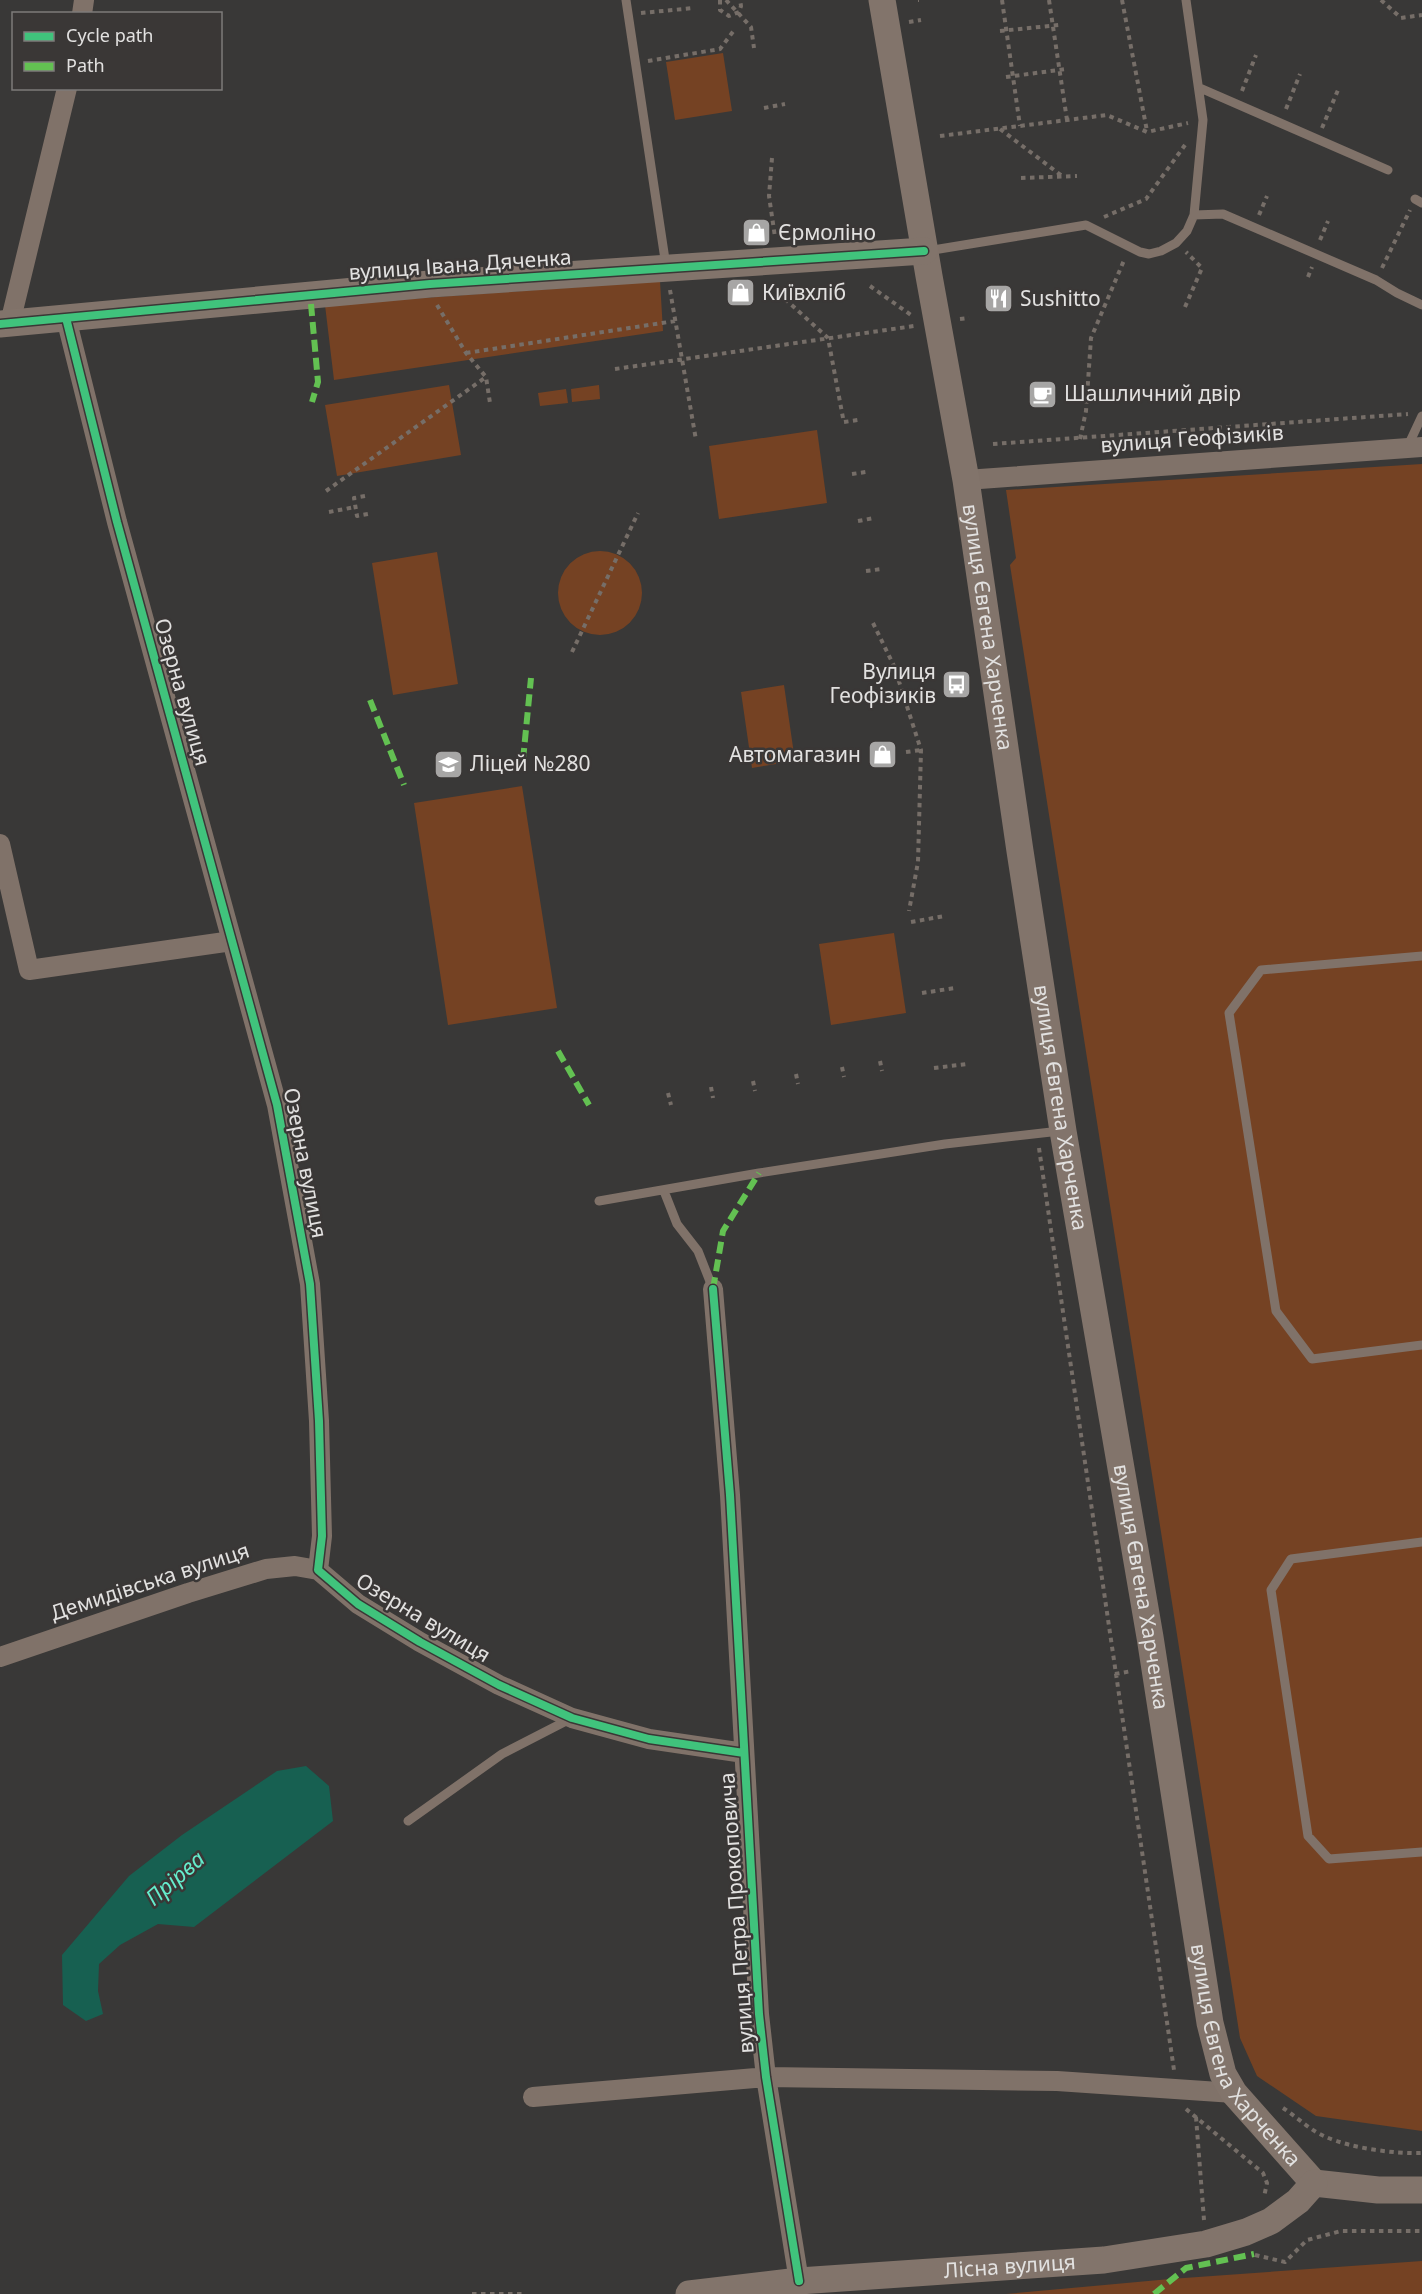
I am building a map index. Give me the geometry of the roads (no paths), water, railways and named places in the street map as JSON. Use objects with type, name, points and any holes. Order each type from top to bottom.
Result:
[{"type":"main road","name":"вулиця Євгена Харченка","points":[[882,0],[924,251],[931,323],[966,480],[1020,851],[1050,1132],[1150,1637],[1210,2023],[1224,2074],[1234,2093],[1314,2183]]},
{"type":"main road","name":"вулиця Івана Дяченка","points":[[5,324],[430,284],[924,251]]},
{"type":"main road","name":"Лісна вулиця","points":[[689,2294],[799,2281],[1104,2260],[1206,2244],[1246,2232],[1271,2221],[1298,2200],[1314,2183]]},
{"type":"main road","points":[[1314,2183],[1378,2190],[1422,2190]]},
{"type":"street","points":[[5,324],[66,90]]},
{"type":"street","name":"Озерна вулиця","points":[[66,318],[117,522],[277,1105],[310,1284],[319,1421],[322,1536],[318,1570],[358,1604],[420,1642],[499,1685],[572,1718],[649,1739],[744,1753]]},
{"type":"street","name":"вулиця Геофізиків","points":[[966,480],[1415,447]]},
{"type":"street","points":[[0,844],[29,970],[232,941]]},
{"type":"street","name":"вулиця Петра Прокоповича","points":[[713,1289],[730,1495],[759,2014],[766,2077],[799,2281]]},
{"type":"street","name":"Демидівська вулиця","points":[[0,1657],[266,1569],[296,1566],[318,1570]]},
{"type":"street","name":"вулиця Петра Прокоповича","points":[[533,2097],[766,2077],[1057,2081],[1234,2093]]},
{"type":"lane","points":[[626,0],[666,268]]},
{"type":"lane","points":[[924,251],[1086,225],[1149,254],[1176,243],[1187,231],[1194,215],[1203,120],[1186,0]]},
{"type":"lane","points":[[1200,88],[1388,170]]},
{"type":"lane","points":[[1194,215],[1223,213],[1376,280],[1396,293],[1422,305]]},
{"type":"lane","points":[[1415,447],[1422,416]]},
{"type":"lane","points":[[1422,956],[1261,970],[1229,1013],[1276,1311],[1312,1359],[1422,1345]]},
{"type":"lane","points":[[599,1201],[933,1146],[1050,1132]]},
{"type":"lane","points":[[664,1191],[676,1224],[698,1251],[713,1289]]},
{"type":"lane","points":[[1422,1542],[1291,1559],[1271,1590],[1308,1836],[1329,1859],[1422,1852]]},
{"type":"lane","points":[[408,1821],[502,1754],[572,1718]]},
{"type":"water","name":"Прірва","points":[[306,1766],[329,1786],[333,1821],[194,1927],[158,1924],[120,1945],[99,1964],[98,1991],[103,2014],[86,2021],[63,2005],[62,1955],[129,1876],[182,1835],[277,1771]]},
{"type":"place","name":"Єрмоліно","points":[[757,233]]},
{"type":"place","name":"Київхліб","points":[[741,293]]},
{"type":"place","name":"Sushitto","points":[[999,299]]},
{"type":"place","name":"Шашличний двір","points":[[1043,394]]},
{"type":"place","name":"Вулиця Геофізиків","points":[[957,684]]},
{"type":"place","name":"Автомагазин","points":[[882,755]]},
{"type":"place","name":"Ліцей №280","points":[[449,764]]}]
